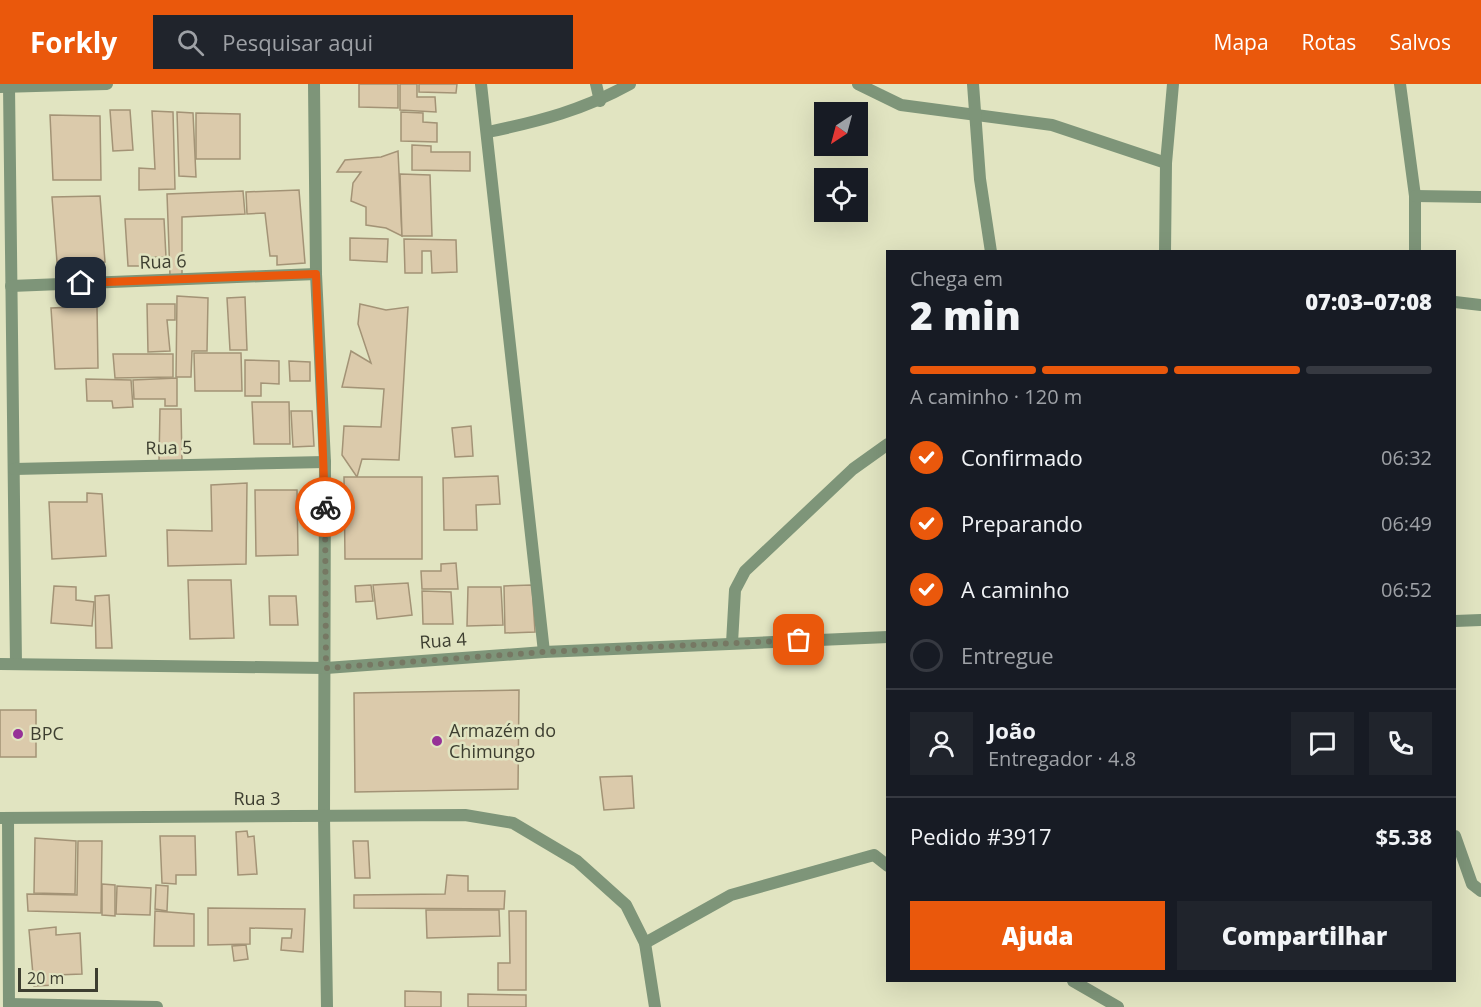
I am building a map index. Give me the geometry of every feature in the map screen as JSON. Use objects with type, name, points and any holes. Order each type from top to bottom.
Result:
[{"type":"street","points":[[16,664],[11,286],[4,86],[107,84]]},
{"type":"street","points":[[314,84],[316,274],[325,462],[324,817],[327,1007]]},
{"type":"street","points":[[481,84],[544,652]]},
{"type":"street","points":[[596,84],[600,101]]},
{"type":"street","points":[[488,132],[549,120],[600,101],[630,84]]},
{"type":"street","points":[[858,84],[901,105],[1052,125],[1166,163]]},
{"type":"street","points":[[973,84],[974,115],[991,250]]},
{"type":"street","points":[[1165,250],[1166,163],[1173,84]]},
{"type":"street","points":[[1400,84],[1415,196],[1415,250]]},
{"type":"street","points":[[1415,196],[1481,197]]},
{"type":"street","name":"Rua 6","points":[[11,286],[316,274]]},
{"type":"street","points":[[1456,302],[1481,305]]},
{"type":"street","points":[[732,643],[735,590],[745,571],[853,468],[886,445]]},
{"type":"street","name":"Rua 5","points":[[14,469],[325,462]]},
{"type":"street","points":[[1456,621],[1481,620]]},
{"type":"street","name":"Rua 4","points":[[0,664],[326,668],[544,652],[886,637]]},
{"type":"street","name":"Rua 3","points":[[4,818],[465,815],[513,824],[577,861],[626,905],[645,943],[655,1007]]},
{"type":"street","points":[[4,818],[9,1006],[157,1007]]},
{"type":"street","points":[[1456,839],[1472,884],[1481,891]]},
{"type":"street","points":[[645,943],[731,895],[874,855],[886,864]]},
{"type":"street","points":[[1075,982],[1118,1007]]},
{"type":"building","points":[[359,84],[398,84],[398,108],[359,107]]},
{"type":"building","points":[[400,84],[417,84],[417,97],[435,97],[436,112],[400,110]]},
{"type":"building","points":[[419,84],[457,84],[456,93],[419,92]]},
{"type":"building","points":[[110,110],[130,110],[133,150],[113,151]]},
{"type":"building","points":[[152,111],[173,112],[175,189],[139,190],[139,168],[155,169]]},
{"type":"building","points":[[177,112],[193,113],[196,177],[179,176]]},
{"type":"building","points":[[401,112],[423,113],[423,122],[437,123],[437,142],[401,141]]},
{"type":"building","points":[[196,113],[240,114],[240,159],[196,159]]},
{"type":"building","points":[[50,115],[100,116],[101,180],[53,180]]},
{"type":"building","points":[[412,145],[431,146],[431,152],[470,152],[470,171],[412,170]]},
{"type":"building","points":[[398,151],[402,236],[386,228],[366,225],[366,207],[351,201],[353,183],[361,172],[337,172],[345,160],[381,157]]},
{"type":"building","points":[[400,174],[430,175],[432,236],[402,236]]},
{"type":"building","points":[[299,190],[305,263],[277,265],[277,256],[270,256],[265,213],[247,214],[246,192]]},
{"type":"building","points":[[243,191],[245,214],[182,217],[182,276],[170,276],[167,194]]},
{"type":"building","points":[[100,196],[105,262],[57,262],[52,197]]},
{"type":"building","points":[[125,219],[164,219],[166,257],[145,257],[145,266],[128,266]]},
{"type":"building","points":[[350,238],[388,239],[387,262],[350,260]]},
{"type":"building","points":[[404,239],[456,240],[457,272],[432,273],[431,251],[422,251],[422,273],[405,273]]},
{"type":"building","points":[[177,296],[208,298],[207,351],[192,351],[191,377],[176,377]]},
{"type":"building","points":[[245,297],[247,350],[230,350],[227,298]]},
{"type":"building","points":[[147,304],[175,304],[175,320],[167,320],[170,351],[148,352]]},
{"type":"building","points":[[360,304],[386,310],[408,307],[399,460],[362,459],[357,477],[342,455],[344,426],[381,427],[384,389],[342,387],[351,351],[371,363],[358,324]]},
{"type":"building","points":[[97,306],[98,368],[55,369],[51,308]]},
{"type":"building","points":[[194,353],[241,353],[242,391],[195,391]]},
{"type":"building","points":[[113,354],[173,354],[173,377],[115,378]]},
{"type":"building","points":[[245,360],[279,361],[279,384],[261,383],[261,396],[245,396]]},
{"type":"building","points":[[289,361],[310,362],[310,381],[290,381]]},
{"type":"building","points":[[177,378],[177,406],[165,406],[165,399],[134,399],[133,380]]},
{"type":"building","points":[[86,379],[131,380],[133,407],[113,408],[112,401],[87,401]]},
{"type":"building","points":[[252,402],[289,402],[290,444],[254,444]]},
{"type":"building","points":[[160,409],[181,409],[182,462],[159,462]]},
{"type":"building","points":[[291,411],[312,411],[314,446],[293,447]]},
{"type":"building","points":[[471,426],[473,456],[455,457],[452,428]]},
{"type":"building","points":[[498,476],[500,504],[476,505],[477,530],[444,530],[443,478]]},
{"type":"building","points":[[344,477],[422,477],[422,559],[345,559]]},
{"type":"building","points":[[247,483],[246,564],[168,566],[167,530],[212,531],[211,485]]},
{"type":"building","points":[[255,490],[297,490],[298,555],[256,556]]},
{"type":"building","points":[[87,493],[102,494],[106,556],[52,559],[49,502],[87,502]]},
{"type":"building","points":[[456,563],[458,589],[422,589],[421,571],[441,571],[441,564]]},
{"type":"building","points":[[188,580],[231,580],[234,638],[190,639]]},
{"type":"building","points":[[408,583],[412,615],[377,619],[373,585]]},
{"type":"building","points":[[371,585],[373,601],[356,602],[355,586]]},
{"type":"building","points":[[532,585],[535,632],[505,633],[504,586]]},
{"type":"building","points":[[54,586],[76,587],[76,600],[94,602],[92,626],[51,623]]},
{"type":"building","points":[[468,587],[501,587],[503,625],[467,626]]},
{"type":"building","points":[[422,591],[451,592],[453,624],[423,624]]},
{"type":"building","points":[[109,595],[112,648],[96,648],[95,596]]},
{"type":"building","points":[[269,596],[296,596],[298,625],[270,625]]},
{"type":"building","name":"Armazém do Chimungo","points":[[519,690],[518,789],[355,792],[354,693]]},
{"type":"building","name":"BPC","points":[[0,710],[36,710],[36,757],[0,757]]},
{"type":"building","points":[[632,776],[634,808],[604,810],[600,777]]},
{"type":"building","points":[[247,831],[248,837],[254,836],[257,874],[238,875],[236,832]]},
{"type":"building","points":[[160,836],[195,836],[196,875],[176,875],[176,884],[162,883]]},
{"type":"building","points":[[35,838],[76,841],[75,894],[34,893]]},
{"type":"building","points":[[78,841],[102,841],[101,913],[28,911],[27,894],[77,895]]},
{"type":"building","points":[[353,841],[368,841],[370,878],[355,878]]},
{"type":"building","points":[[447,875],[468,876],[468,891],[505,891],[504,909],[354,908],[354,895],[445,894]]},
{"type":"building","points":[[102,884],[115,885],[115,916],[102,915]]},
{"type":"building","points":[[156,885],[168,886],[167,911],[155,909]]},
{"type":"building","points":[[117,886],[151,888],[150,915],[116,914]]},
{"type":"building","points":[[208,908],[305,909],[303,952],[281,950],[282,938],[291,938],[292,929],[250,928],[250,944],[208,945]]},
{"type":"building","points":[[426,910],[499,910],[500,936],[427,938]]},
{"type":"building","points":[[155,911],[194,914],[194,946],[154,946]]},
{"type":"building","points":[[509,911],[526,911],[526,990],[498,990],[498,963],[510,963]]},
{"type":"building","points":[[56,927],[56,935],[80,933],[82,974],[56,975],[57,985],[34,986],[29,930]]},
{"type":"building","points":[[246,945],[248,959],[234,961],[232,946]]},
{"type":"building","points":[[405,991],[441,992],[441,1007],[405,1007]]},
{"type":"building","points":[[468,994],[526,995],[526,1007],[468,1007]]},
{"type":"way so far","points":[[325,507],[326,668],[544,652],[799,640]]},
{"type":"place","name":"BPC","points":[[18,734]]},
{"type":"place","name":"Armazém do Chimungo","points":[[437,741]]},
{"type":"route","points":[[81,283],[316,274],[325,507]]}]
